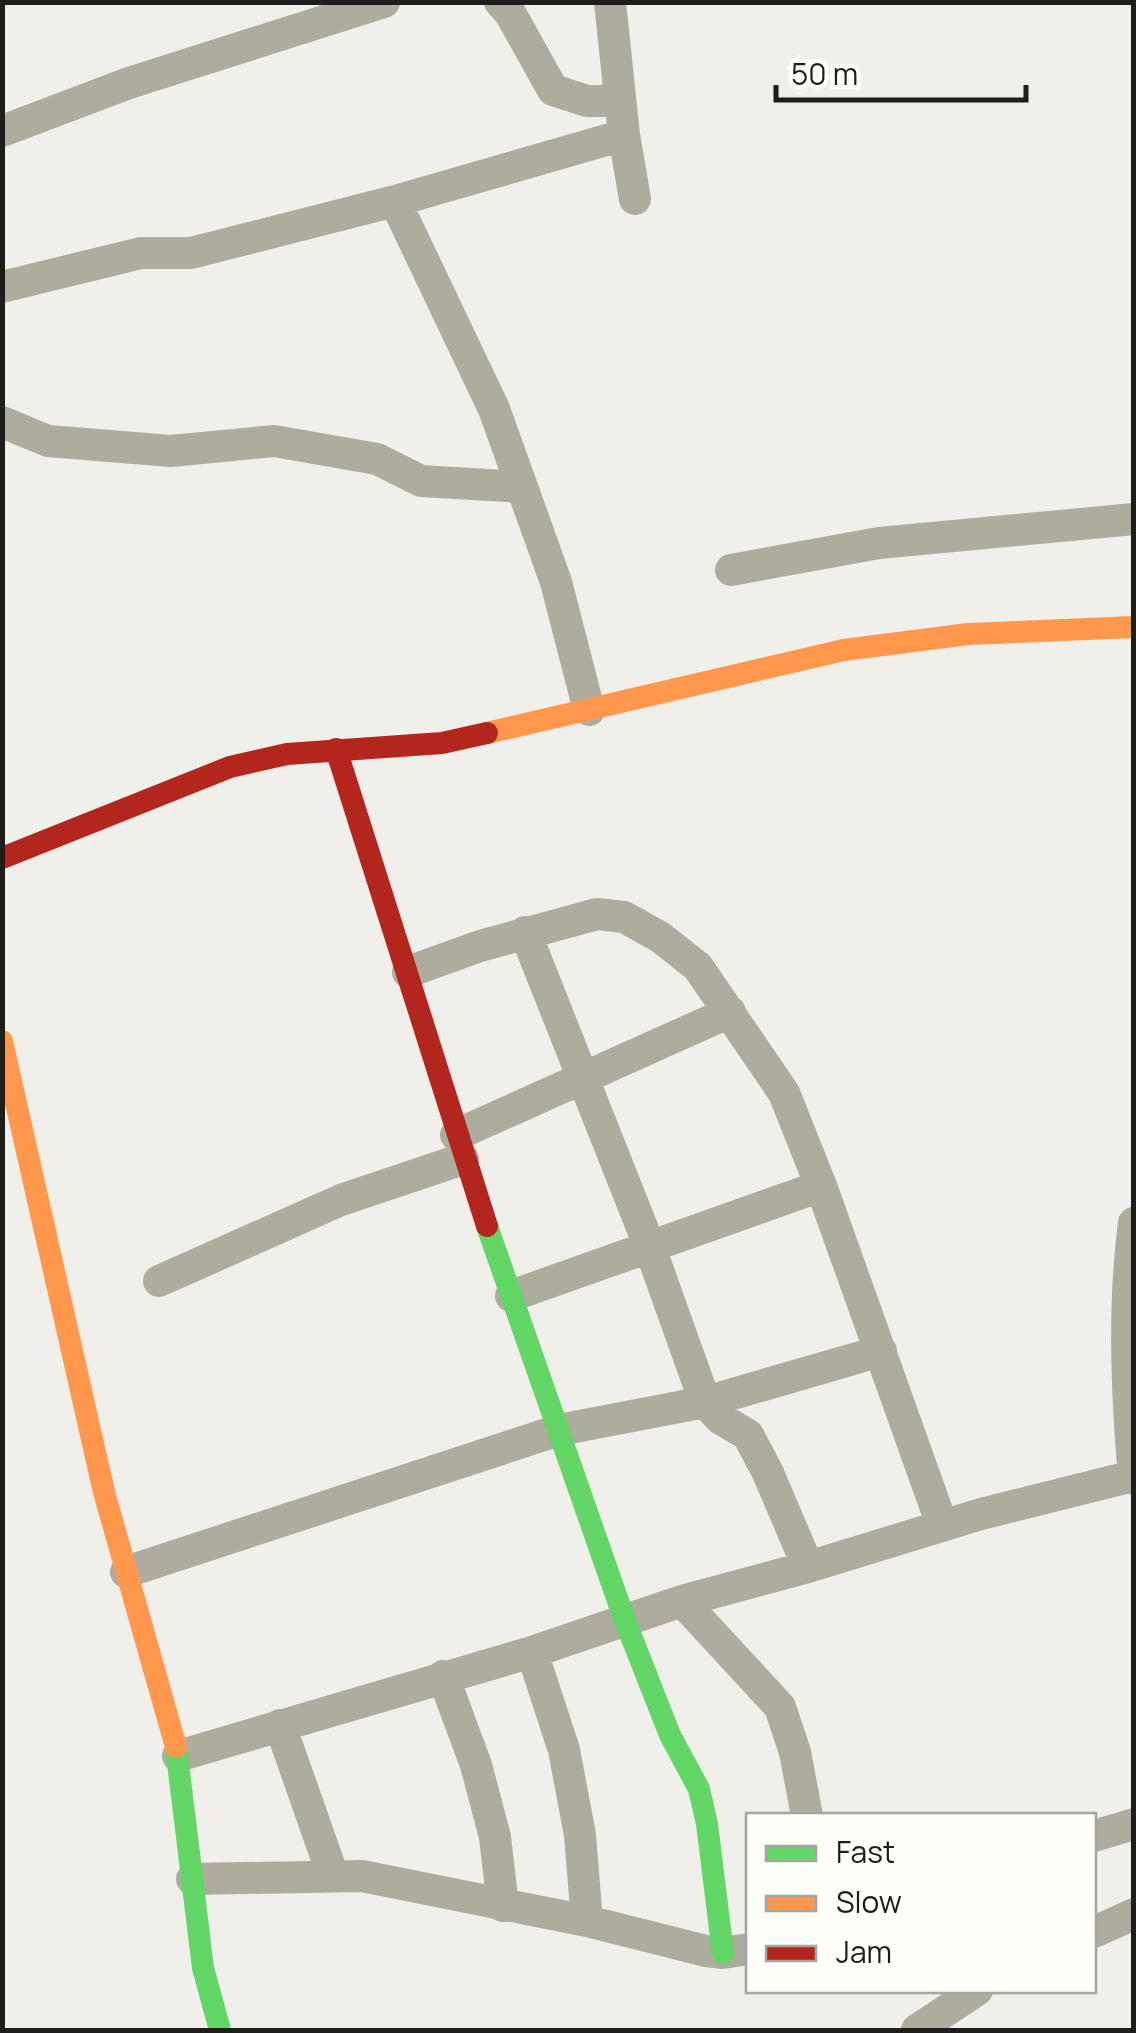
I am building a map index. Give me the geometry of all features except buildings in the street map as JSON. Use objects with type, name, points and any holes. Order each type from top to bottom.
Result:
[{"type":"street","points":[[2,131],[129,83],[384,2]]},
{"type":"street","points":[[500,2],[554,90],[587,102],[620,101]]},
{"type":"street","points":[[610,2],[634,199]]},
{"type":"street","points":[[2,287],[141,253],[191,252],[396,201],[624,135]]},
{"type":"street","points":[[396,201],[494,409],[556,582],[589,710]]},
{"type":"street","points":[[2,422],[48,441],[171,451],[274,441],[377,459],[421,482],[522,487]]},
{"type":"street","points":[[731,570],[879,543],[1134,519]]},
{"type":"street","points":[[2,858],[230,766],[336,749],[442,743],[844,650],[968,634],[1134,627]]},
{"type":"street","points":[[192,1879],[362,1876],[736,1951],[699,1789],[670,1735],[624,1618],[511,1296],[459,1147],[336,749]]},
{"type":"street","points":[[408,972],[525,932],[597,914],[624,918],[660,936],[698,966],[784,1093],[942,1525]]},
{"type":"street","points":[[525,932],[649,1245],[705,1402],[721,1419],[748,1435],[808,1567]]},
{"type":"street","points":[[158,1281],[459,1147],[581,1080],[730,1012]]},
{"type":"street","points":[[2,1041],[104,1492],[178,1756],[204,1968],[220,2030]]},
{"type":"street","points":[[511,1296],[821,1186]]},
{"type":"street","points":[[178,1756],[532,1652],[624,1618],[942,1525],[1133,1478],[1128,1341],[1129,1258],[1134,1223]]},
{"type":"street","points":[[126,1572],[558,1430],[705,1402],[881,1351]]},
{"type":"street","points":[[682,1601],[780,1707],[795,1752],[807,1813]]},
{"type":"street","points":[[532,1652],[564,1750],[580,1835],[587,1921]]},
{"type":"street","points":[[443,1676],[476,1765],[490,1819],[503,1906]]},
{"type":"street","points":[[280,1725],[333,1876]]},
{"type":"street","points":[[1096,1835],[1134,1824]]},
{"type":"street","points":[[1096,1931],[1134,1914]]},
{"type":"street","points":[[917,2030],[972,1993]]},
{"type":"traffic: fast","points":[[487,1226],[624,1618],[670,1735],[699,1789],[723,1953]]},
{"type":"traffic: fast","points":[[176,1747],[203,1968],[220,2030]]},
{"type":"traffic: slow","points":[[487,733],[844,650],[968,634],[1134,627]]},
{"type":"traffic: slow","points":[[2,1041],[104,1492],[176,1747]]},
{"type":"traffic: jam","points":[[2,858],[230,767],[287,754],[442,743],[487,733]]},
{"type":"traffic: jam","points":[[336,749],[487,1226]]}]
